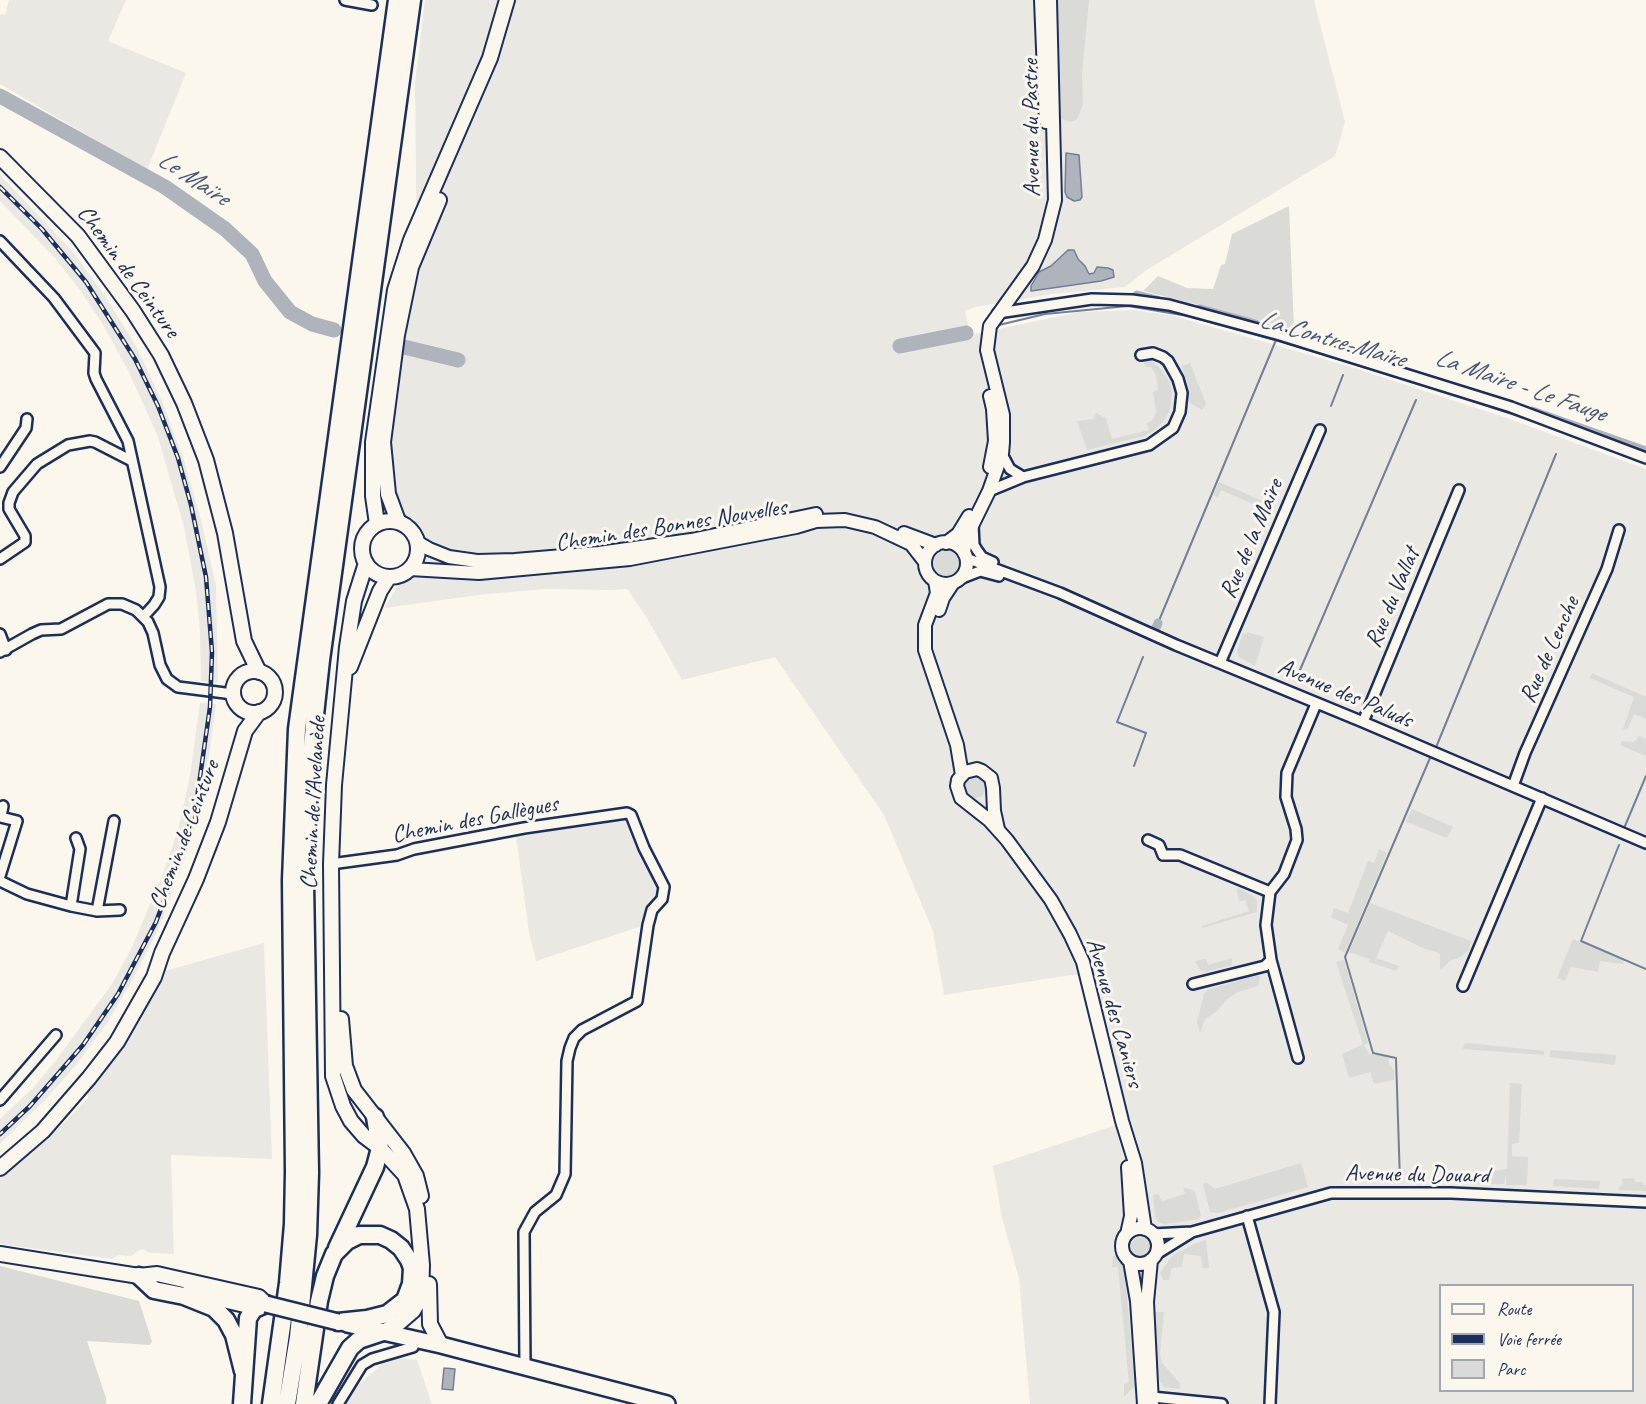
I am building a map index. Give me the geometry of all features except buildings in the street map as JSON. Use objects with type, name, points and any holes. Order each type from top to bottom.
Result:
[{"type":"highway","points":[[271,1404],[288,1283],[293,1224],[291,880],[297,729],[397,0]]},
{"type":"highway","points":[[287,1404],[298,1337],[308,1235],[310,1173],[305,883],[314,724],[412,0]]},
{"type":"highway","points":[[364,233],[379,2]]},
{"type":"highway","points":[[304,1404],[319,1301],[325,1276],[375,1167],[380,1148],[375,1117]]},
{"type":"highway","points":[[334,1254],[347,1241],[359,1234],[380,1235],[401,1248],[412,1268],[409,1292],[399,1306],[387,1314],[338,1322]]},
{"type":"highway","points":[[139,1276],[154,1290],[184,1296],[214,1308],[226,1320],[234,1335],[243,1371]]},
{"type":"highway","points":[[242,1404],[248,1318],[254,1309],[266,1304]]},
{"type":"highway","points":[[318,1404],[350,1348],[359,1340],[383,1332]]},
{"type":"main road","points":[[377,524],[373,496],[373,442],[395,290],[411,240],[490,58],[507,0]]},
{"type":"main road","points":[[398,521],[377,524],[365,536],[362,554],[375,573],[389,577],[398,576],[410,569],[418,550],[417,542],[408,528],[398,521],[388,494],[383,442],[399,326],[411,267],[499,59],[517,0]]},
{"type":"main road","name":"Chemin de Ceinture","points":[[0,157],[78,236],[134,310],[161,356],[184,403],[206,460],[225,533],[244,641],[259,672]]},
{"type":"main road","points":[[345,680],[354,601],[366,563]]},
{"type":"main road","points":[[345,680],[380,591],[389,577]]},
{"type":"main road","name":"Chemin de Ceinture","points":[[240,677],[244,641]]},
{"type":"main road","points":[[239,707],[245,711],[259,712],[270,705],[274,692],[270,679],[259,672],[252,671],[240,677],[233,686],[233,694],[245,731]]},
{"type":"main road","name":"Chemin de l'Avelanède","points":[[345,680],[334,785],[331,864],[333,1076],[343,1106],[351,1121],[405,1175],[417,1209],[422,1281],[421,1297],[413,1311],[415,1340]]},
{"type":"main road","name":"Chemin de Ceinture","points":[[0,1168],[43,1131],[89,1078],[117,1042],[154,977],[218,822],[245,731],[259,712]]},
{"type":"main road","name":"Chemin de l'Avelanède","points":[[333,929],[345,1066],[354,1090],[403,1152],[416,1176],[424,1212],[430,1324],[441,1345]]},
{"type":"main road","name":"Chemin de Ceinture","points":[[0,1159],[39,1126],[82,1077],[110,1038],[162,953]]},
{"type":"main road","points":[[0,1254],[139,1276],[155,1284],[253,1307],[266,1304],[441,1345],[667,1404]]},
{"type":"main road","points":[[383,1332],[399,1323],[413,1311]]},
{"type":"main road","points":[[415,1340],[430,1324]]},
{"type":"street","points":[[345,0],[379,2]]},
{"type":"street","name":"Avenue du Pastre","points":[[941,544],[958,534],[967,520],[988,473],[995,441],[993,409],[980,354],[980,334],[990,310],[1015,278],[1032,251],[1044,217],[1048,195],[1048,166],[1041,0]]},
{"type":"street","name":"Avenue du Pastre","points":[[965,555],[966,538],[1002,454],[1003,416],[987,350],[990,326],[1033,266],[1045,240],[1055,200],[1050,0]]},
{"type":"street","points":[[0,240],[54,298],[95,353],[96,379],[128,441],[160,587],[159,597],[143,617]]},
{"type":"street","points":[[998,313],[1092,299],[1132,300],[1169,305],[1280,335],[1511,407],[1646,458]]},
{"type":"street","points":[[988,491],[1023,477],[1149,446],[1173,428],[1180,412],[1182,393],[1178,379],[1168,361],[1163,357],[1153,353],[1142,355]]},
{"type":"street","points":[[0,466],[26,428],[27,419]]},
{"type":"street","name":"Rue de la Maïre","points":[[1220,663],[1320,429]]},
{"type":"street","points":[[0,559],[25,542],[25,536],[11,513],[9,503],[13,492],[37,464],[68,445],[90,441],[132,461]]},
{"type":"street","points":[[1002,454],[1010,469],[1023,477]]},
{"type":"street","name":"Rue du Vallat","points":[[1363,722],[1459,490]]},
{"type":"street","name":"Chemin des Bonnes Nouvelles","points":[[417,542],[449,557],[477,561],[515,560],[663,544],[815,514],[846,512],[878,520],[915,538],[941,544]]},
{"type":"street","name":"Chemin des Bonnes Nouvelles","points":[[410,569],[479,573],[630,559],[796,528],[816,521],[845,520],[875,527],[911,544],[925,562]]},
{"type":"street","name":"Avenue des Paluds","points":[[973,523],[974,545],[980,555],[1014,570],[1028,580]]},
{"type":"street","name":"Rue de Lenche","points":[[1513,786],[1607,569],[1619,530]]},
{"type":"street","points":[[957,580],[944,584],[935,581],[928,573],[925,562],[928,552],[941,544],[956,545],[965,555],[966,569],[943,598],[932,628],[933,651],[962,743],[977,769],[991,778],[992,794],[980,805],[969,804],[958,793],[958,780],[969,770],[977,769]]},
{"type":"street","name":"Avenue des Paluds","points":[[965,555],[1646,843]]},
{"type":"street","name":"Avenue des Paluds","points":[[957,580],[980,571],[1011,579],[1028,580]]},
{"type":"street","points":[[935,581],[937,593],[925,625],[925,650],[957,745],[962,775]]},
{"type":"street","points":[[0,634],[3,651],[41,630],[61,630],[108,604],[122,604],[129,606],[143,617],[153,633],[160,665],[167,679],[177,687],[233,694]]},
{"type":"street","points":[[1298,1058],[1271,960],[1266,925],[1270,892],[1284,874],[1298,840],[1286,798],[1287,773],[1316,704]]},
{"type":"street","name":"Avenue des Caniers","points":[[992,794],[998,829]]},
{"type":"street","points":[[1463,986],[1473,957],[1542,798]]},
{"type":"street","name":"Avenue des Caniers","points":[[969,804],[998,829],[1051,900],[1083,962],[1122,1121],[1136,1164],[1149,1232]]},
{"type":"street","points":[[0,876],[17,821],[1,817],[3,806]]},
{"type":"street","name":"Chemin des Gallègues","points":[[331,864],[397,855],[414,849],[524,828],[627,813],[631,815],[644,848],[664,887],[664,894],[652,910],[637,1000],[582,1030],[574,1038],[570,1048],[567,1061],[565,1174],[556,1195],[535,1212],[524,1232],[525,1368]]},
{"type":"street","points":[[97,911],[114,821]]},
{"type":"street","points":[[71,906],[80,849],[76,838]]},
{"type":"street","points":[[1148,840],[1159,845],[1163,855],[1180,855],[1270,892]]},
{"type":"street","points":[[0,881],[27,894],[71,906],[97,911],[120,910]]},
{"type":"street","points":[[1193,984],[1265,966],[1271,960]]},
{"type":"street","points":[[0,1100],[56,1035]]},
{"type":"street","name":"Avenue des Caniers","points":[[1122,1121],[1129,1173],[1131,1216],[1127,1234]]},
{"type":"street","name":"Avenue du Douard","points":[[1149,1232],[1192,1232],[1331,1193],[1451,1193],[1646,1202]]},
{"type":"street","points":[[1247,1216],[1274,1312],[1270,1404]]},
{"type":"street","points":[[1149,1402],[1148,1302],[1153,1258],[1157,1244],[1149,1232],[1136,1229],[1127,1234],[1122,1245],[1125,1256],[1130,1261],[1141,1264],[1153,1258]]},
{"type":"street","name":"Avenue du Douard","points":[[1153,1258],[1192,1232]]},
{"type":"street","points":[[1130,1261],[1149,1402]]},
{"type":"street","points":[[338,1404],[362,1365],[379,1356],[413,1347],[415,1340]]},
{"type":"street","points":[[1149,1402],[1222,1404]]},
{"type":"shaded area","points":[[9,0],[126,0],[108,41],[186,73],[147,170],[0,84],[0,14],[5,15]]},
{"type":"shaded area","points":[[425,0],[1314,0],[1345,122],[1335,156],[1145,271],[1125,287],[1052,294],[975,307],[965,311],[970,335],[1079,312],[1134,310],[1174,316],[1348,366],[1504,417],[1646,469],[1646,1404],[1030,1404],[1019,1278],[1002,1218],[993,1166],[1116,1125],[1081,975],[944,995],[933,931],[884,815],[775,657],[682,680],[647,618],[627,589],[546,589],[486,594],[384,608],[398,586],[415,575],[424,538],[403,512],[392,479],[389,452],[395,384],[417,266],[415,83]]},
{"type":"shaded area","points":[[1066,153],[1079,155],[1082,197],[1080,200],[1074,201],[1067,197],[1065,192]]},
{"type":"shaded area","points":[[0,175],[73,252],[105,296],[136,346],[162,401],[184,460],[216,586],[218,683],[201,681],[196,591],[184,527],[158,437],[129,372],[102,323],[80,290],[55,258],[0,201]]},
{"type":"shaded area","points":[[1068,250],[1074,250],[1089,274],[1094,273],[1097,267],[1108,268],[1113,270],[1114,277],[1031,291],[1031,286],[1039,272],[1051,266]]},
{"type":"shaded area","points":[[200,703],[216,704],[206,778],[184,861],[158,930],[107,1023],[77,1064],[46,1099],[0,1144],[0,1119],[33,1088],[57,1059],[112,984],[132,947],[163,874],[179,826],[190,776]]},
{"type":"shaded area","points":[[630,819],[660,883],[661,893],[645,925],[536,961],[529,933],[516,835]]},
{"type":"shaded area","points":[[264,943],[272,1159],[171,1155],[174,1254],[150,1253],[142,1249],[131,1256],[118,1255],[112,1259],[0,1244],[0,1179],[48,1139],[88,1098],[88,1092],[132,1034],[165,971]]},
{"type":"shaded area","points":[[390,1357],[417,1360],[432,1404],[345,1404],[357,1386]]},
{"type":"shaded area","points":[[444,1368],[455,1369],[453,1390],[442,1389]]},
{"type":"green space","points":[[1054,0],[1089,0],[1082,73],[1083,105],[1077,119],[1071,122],[1062,119],[1057,111]]},
{"type":"green space","points":[[1289,206],[1294,329],[1143,291],[1158,276],[1187,288],[1213,289],[1221,265],[1225,264],[1232,234]]},
{"type":"green space","points":[[1151,361],[1160,368],[1169,381],[1172,392],[1170,410],[1166,418],[1154,431],[1144,436],[1087,450],[1077,421],[1093,419],[1096,413],[1106,418],[1112,439],[1149,430],[1147,423],[1153,420],[1156,412],[1153,392],[1158,389],[1156,375],[1151,367],[1146,367],[1144,362]]},
{"type":"green space","points":[[1190,363],[1206,404],[1202,410],[1190,403],[1187,381],[1181,366]]},
{"type":"green space","points":[[1219,482],[1272,505],[1271,512],[1221,490],[1218,497],[1213,495]]},
{"type":"green space","points":[[947,550],[956,554],[960,563],[956,572],[947,576],[938,572],[934,563],[938,554]]},
{"type":"green space","points":[[1247,632],[1264,637],[1255,666],[1239,657],[1237,650],[1243,633],[1247,634]]},
{"type":"green space","points":[[1592,673],[1646,697],[1646,719],[1634,714],[1627,730],[1623,729],[1634,697],[1590,678]]},
{"type":"green space","points":[[1639,736],[1646,739],[1646,756],[1620,745],[1622,741],[1634,742]]},
{"type":"green space","points":[[975,776],[983,779],[986,787],[983,795],[975,798],[967,795],[964,787],[967,779]]},
{"type":"green space","points":[[1412,809],[1453,827],[1447,838],[1406,822]]},
{"type":"green space","points":[[1379,849],[1387,853],[1345,953],[1338,949],[1348,925],[1331,917],[1334,908],[1348,913],[1368,861],[1374,863]]},
{"type":"green space","points":[[1238,888],[1253,896],[1257,901],[1257,912],[1202,928],[1202,926],[1249,911],[1245,900],[1239,901]]},
{"type":"green space","points":[[1370,903],[1471,941],[1469,950],[1440,970],[1440,955],[1437,952],[1425,949],[1388,931],[1376,958],[1399,966],[1396,971],[1369,962],[1369,959],[1349,952]]},
{"type":"green space","points":[[1573,939],[1624,960],[1623,964],[1600,961],[1598,972],[1571,967],[1565,981],[1557,978]]},
{"type":"green space","points":[[1232,958],[1232,965],[1206,972],[1201,971],[1195,961],[1206,959],[1208,965]]},
{"type":"green space","points":[[1344,960],[1368,1043],[1364,1045],[1369,1054],[1388,1056],[1389,1064],[1394,1071],[1394,1080],[1374,1084],[1370,1072],[1349,1078],[1342,1054],[1363,1044],[1336,962]]},
{"type":"green space","points":[[1256,975],[1260,976],[1258,986],[1238,992],[1226,1000],[1217,1011],[1205,1019],[1200,1033],[1197,1022],[1207,990]]},
{"type":"green space","points":[[1464,1044],[1544,1051],[1544,1055],[1463,1049]]},
{"type":"green space","points":[[1551,1050],[1616,1055],[1615,1065],[1549,1057]]},
{"type":"green space","points":[[1510,1083],[1522,1084],[1519,1143],[1512,1144],[1512,1156],[1528,1157],[1527,1185],[1506,1185],[1506,1174],[1504,1184],[1478,1184],[1477,1179],[1491,1178],[1493,1171],[1507,1169]]},
{"type":"green space","points":[[1301,1163],[1308,1187],[1218,1213],[1210,1212],[1203,1184],[1206,1182],[1215,1189]]},
{"type":"green space","points":[[1634,1178],[1635,1182],[1643,1182],[1643,1185],[1646,1185],[1646,1191],[1619,1190],[1619,1187],[1623,1185],[1622,1179]]},
{"type":"green space","points":[[1554,1179],[1600,1181],[1599,1189],[1553,1186]]},
{"type":"green space","points":[[1183,1187],[1195,1191],[1201,1216],[1198,1219],[1187,1221],[1165,1224],[1158,1222],[1155,1216],[1153,1195],[1158,1194],[1162,1201],[1185,1194]]},
{"type":"green space","points":[[1141,1237],[1148,1240],[1151,1247],[1148,1254],[1141,1257],[1134,1254],[1131,1247],[1134,1240]]},
{"type":"green space","points":[[1206,1240],[1209,1268],[1202,1268],[1201,1256],[1184,1254],[1182,1267],[1172,1268],[1169,1280],[1164,1280],[1160,1273],[1173,1255]]},
{"type":"green space","points":[[1113,1256],[1118,1256],[1122,1261],[1125,1275],[1135,1385],[1124,1397],[1124,1384],[1129,1383],[1118,1267],[1112,1267]]},
{"type":"green space","points":[[0,1266],[139,1301],[152,1341],[150,1345],[87,1341],[106,1404],[0,1404]]},
{"type":"green space","points":[[1155,1312],[1164,1312],[1160,1354],[1162,1363],[1180,1383],[1180,1389],[1164,1387],[1157,1377]]},
{"type":"waterway","name":"Le Maïre","points":[[0,96],[165,187],[225,229],[252,254],[265,281],[290,312],[312,324],[334,330]]},
{"type":"waterway","points":[[1096,295],[1126,294]]},
{"type":"waterway","points":[[1037,303],[1090,295]]},
{"type":"waterway","name":"La Maïre - Le Fauge","points":[[1137,295],[1157,300]]},
{"type":"waterway","name":"La Contre-Maïre","points":[[999,325],[1045,314],[1128,306],[1188,316],[1421,384],[1524,418],[1646,463]]},
{"type":"waterway","name":"La Maïre - Le Fauge","points":[[1200,309],[1256,324]]},
{"type":"waterway","name":"Le Maïre","points":[[900,346],[966,333]]},
{"type":"waterway","points":[[1158,623],[1276,340]]},
{"type":"waterway","name":"Le Maïre","points":[[404,347],[458,360]]},
{"type":"waterway","name":"La Maïre - Le Fauge","points":[[1373,359],[1402,369]]},
{"type":"waterway","points":[[1331,406],[1343,375]]},
{"type":"waterway","points":[[1297,677],[1416,400]]},
{"type":"waterway","name":"La Maïre - Le Fauge","points":[[1532,411],[1646,451]]},
{"type":"waterway","points":[[1437,745],[1556,454]]},
{"type":"waterway","points":[[1156,628],[1158,623]]},
{"type":"waterway","points":[[1134,766],[1146,733],[1117,722],[1143,657]]},
{"type":"waterway","points":[[1400,1181],[1396,1058],[1373,1053],[1345,957],[1430,758]]},
{"type":"waterway","points":[[1625,826],[1646,776]]},
{"type":"waterway","points":[[1619,845],[1581,941],[1646,969]]},
{"type":"railway","points":[[0,187],[42,229],[86,282],[135,359],[158,406],[178,458],[191,505],[206,577],[212,652],[210,707],[197,798],[182,853],[156,922],[118,994],[83,1045],[30,1106],[0,1134]]}]
